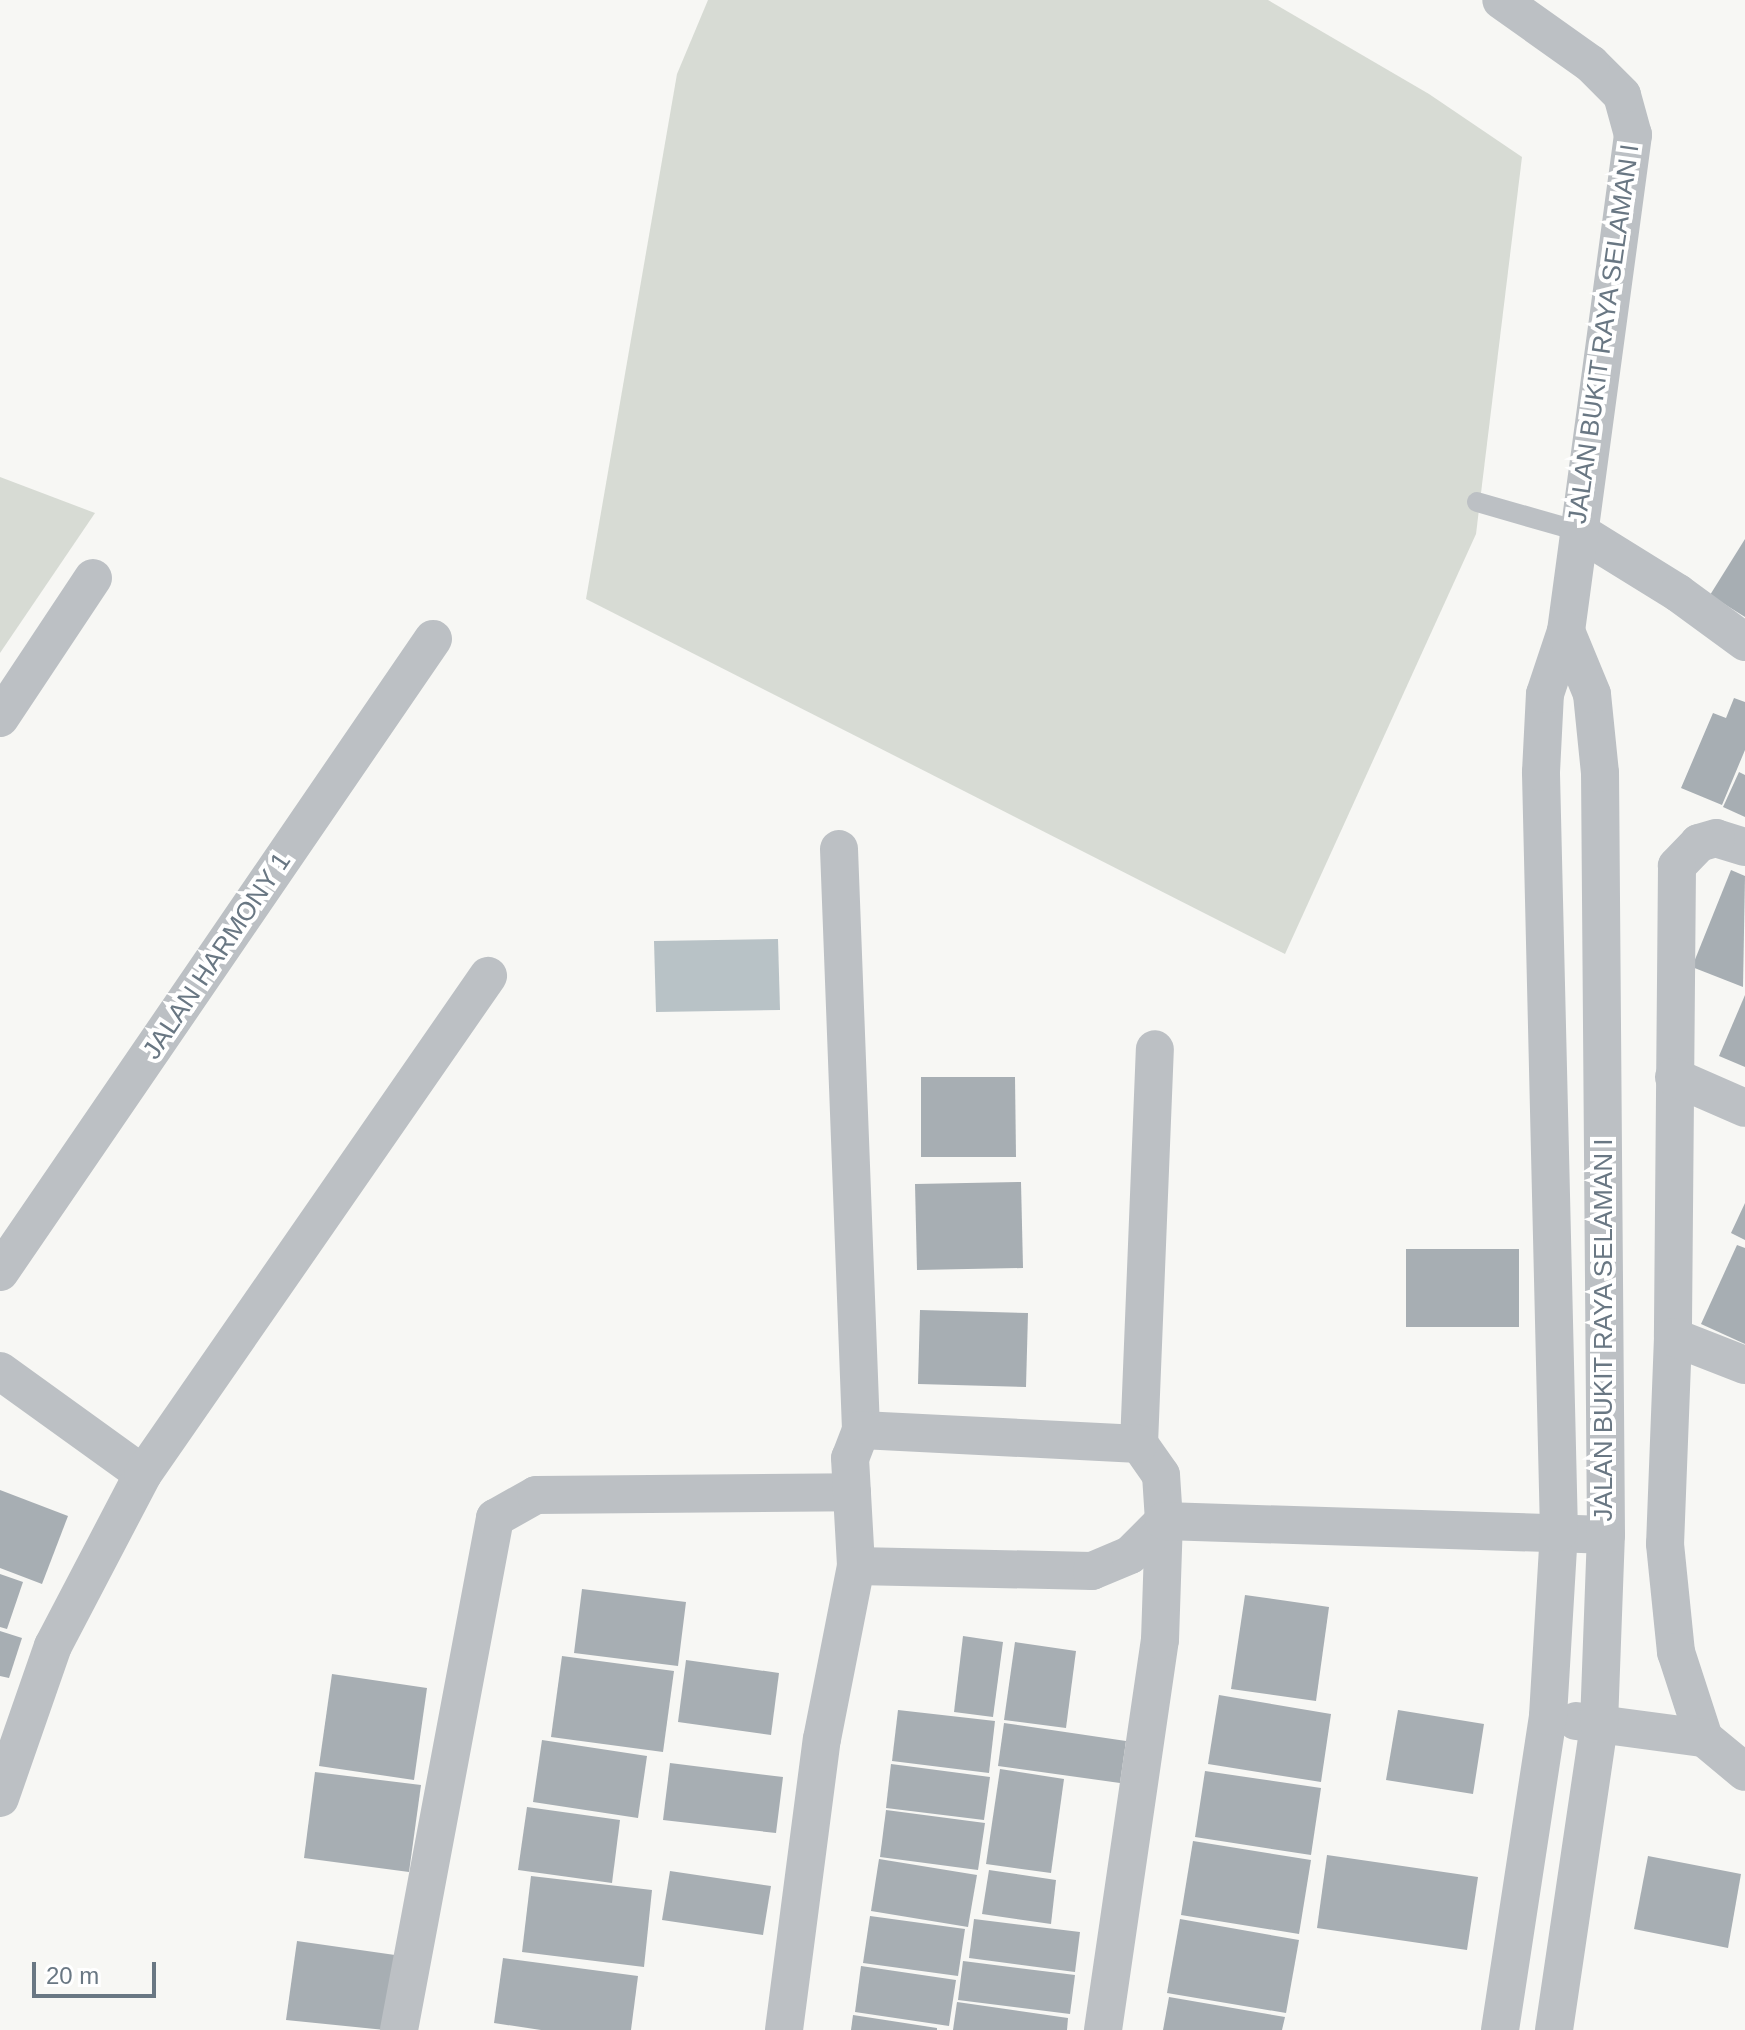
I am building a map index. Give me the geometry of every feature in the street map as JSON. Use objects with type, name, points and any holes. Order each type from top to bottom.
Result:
[{"type":"street","name":"JALAN BUKIT RAYA SELAMAN I","points":[[1500,2030],[1548,1716],[1559,1532],[1541,772],[1545,694],[1566,631],[1633,135],[1622,95],[1591,64],[1501,0]]},
{"type":"street","points":[[1578,531],[1678,593],[1745,642]]},
{"type":"street","points":[[0,718],[93,578]]},
{"type":"street","name":"JALAN BUKIT RAYA SELAMAN I","points":[[1554,2030],[1599,1724],[1606,1535],[1600,773],[1592,694],[1566,631]]},
{"type":"street","name":"JALAN HARMONY 1","points":[[0,1272],[433,639]]},
{"type":"street","points":[[1704,1738],[1676,1652],[1665,1544],[1673,1337],[1677,866],[1707,840],[1745,847]]},
{"type":"street","points":[[784,2030],[822,1739],[856,1566],[850,1458],[861,1430],[839,849]]},
{"type":"street","points":[[0,1798],[53,1646],[143,1474],[488,976]]},
{"type":"street","points":[[1103,2030],[1160,1640],[1164,1521],[1161,1475],[1139,1444],[1155,1049]]},
{"type":"street","points":[[1674,1077],[1745,1108]]},
{"type":"street","points":[[1673,1337],[1745,1365]]},
{"type":"street","points":[[0,1371],[143,1474]]},
{"type":"street","points":[[861,1430],[1139,1444]]},
{"type":"street","points":[[399,2030],[495,1518],[536,1495],[852,1492]]},
{"type":"street","points":[[856,1566],[1092,1571],[1130,1555],[1164,1521],[1606,1535]]},
{"type":"street","points":[[1548,1716],[1704,1738],[1745,1772]]},
{"type":"lane","points":[[1477,502],[1578,531]]},
{"type":"shaded area","points":[[708,0],[1268,0],[1429,94],[1522,157],[1476,534],[1285,954],[586,599],[677,74]]},
{"type":"shaded area","points":[[0,477],[95,513],[0,653]]},
{"type":"shaded area","points":[[778,939],[780,1010],[656,1012],[654,941]]},
{"type":"building","points":[[1745,539],[1745,617],[1710,595]]},
{"type":"building","points":[[1734,698],[1745,702],[1745,750],[1722,805],[1681,788],[1713,713],[1726,718]]},
{"type":"building","points":[[1739,772],[1745,775],[1745,817],[1723,807]]},
{"type":"building","points":[[1731,870],[1745,876],[1743,987],[1692,967]]},
{"type":"building","points":[[1745,995],[1745,1067],[1719,1056]]},
{"type":"building","points":[[921,1077],[1015,1077],[1016,1157],[921,1157]]},
{"type":"building","points":[[1021,1182],[1023,1268],[917,1270],[915,1184]]},
{"type":"building","points":[[1745,1203],[1745,1240],[1731,1233]]},
{"type":"building","points":[[1737,1245],[1745,1248],[1745,1344],[1701,1324]]},
{"type":"building","points":[[1406,1249],[1519,1249],[1519,1327],[1406,1327]]},
{"type":"building","points":[[920,1310],[1028,1313],[1026,1387],[918,1384]]},
{"type":"building","points":[[0,1490],[68,1516],[42,1584],[0,1568]]},
{"type":"building","points":[[0,1574],[23,1582],[7,1629],[0,1627]]},
{"type":"building","points":[[582,1589],[686,1602],[678,1666],[574,1653]]},
{"type":"building","points":[[1245,1595],[1329,1607],[1316,1701],[1231,1689]]},
{"type":"building","points":[[0,1631],[22,1638],[9,1678],[0,1676]]},
{"type":"building","points":[[963,1636],[1003,1642],[993,1717],[954,1712]]},
{"type":"building","points":[[1015,1642],[1076,1651],[1066,1728],[1004,1720]]},
{"type":"building","points":[[562,1656],[674,1671],[663,1752],[551,1737]]},
{"type":"building","points":[[686,1660],[779,1673],[771,1735],[678,1722]]},
{"type":"building","points":[[332,1674],[427,1688],[414,1780],[319,1766]]},
{"type":"building","points":[[1219,1695],[1331,1714],[1321,1782],[1208,1764]]},
{"type":"building","points":[[898,1710],[995,1721],[989,1773],[892,1761]]},
{"type":"building","points":[[1398,1710],[1484,1724],[1473,1794],[1386,1780]]},
{"type":"building","points":[[1004,1723],[1126,1741],[1120,1783],[998,1766]]},
{"type":"building","points":[[542,1740],[647,1756],[638,1818],[533,1802]]},
{"type":"building","points":[[670,1763],[783,1777],[776,1833],[663,1820]]},
{"type":"building","points":[[891,1764],[990,1777],[984,1820],[886,1808]]},
{"type":"building","points":[[1000,1769],[1064,1779],[1051,1873],[986,1864]]},
{"type":"building","points":[[1205,1771],[1321,1788],[1311,1855],[1195,1837]]},
{"type":"building","points":[[315,1772],[421,1785],[409,1872],[304,1858]]},
{"type":"building","points":[[527,1807],[620,1820],[612,1883],[518,1870]]},
{"type":"building","points":[[886,1810],[985,1823],[978,1870],[880,1857]]},
{"type":"building","points":[[1193,1841],[1311,1860],[1299,1934],[1181,1915]]},
{"type":"building","points":[[1327,1855],[1478,1877],[1467,1950],[1317,1928]]},
{"type":"building","points":[[1648,1856],[1741,1874],[1728,1948],[1634,1929]]},
{"type":"building","points":[[879,1859],[977,1875],[968,1927],[871,1911]]},
{"type":"building","points":[[989,1870],[1056,1880],[1051,1924],[982,1914]]},
{"type":"building","points":[[670,1871],[771,1886],[763,1935],[662,1920]]},
{"type":"building","points":[[531,1876],[652,1890],[644,1967],[522,1952]]},
{"type":"building","points":[[870,1916],[965,1929],[958,1976],[863,1963]]},
{"type":"building","points":[[974,1919],[1080,1932],[1075,1972],[969,1958]]},
{"type":"building","points":[[1180,1919],[1299,1940],[1286,2013],[1167,1993]]},
{"type":"building","points":[[297,1941],[395,1955],[385,2030],[286,2020]]},
{"type":"building","points":[[503,1958],[638,1976],[631,2030],[541,2030],[494,2023]]},
{"type":"building","points":[[963,1961],[1075,1975],[1070,2014],[958,2000]]},
{"type":"building","points":[[861,1966],[956,1980],[949,2026],[855,2012]]},
{"type":"building","points":[[1169,1997],[1285,2017],[1282,2030],[1163,2030]]},
{"type":"building","points":[[957,2002],[1068,2018],[1067,2030],[953,2030]]},
{"type":"building","points":[[853,2015],[937,2028],[937,2030],[851,2030]]}]
